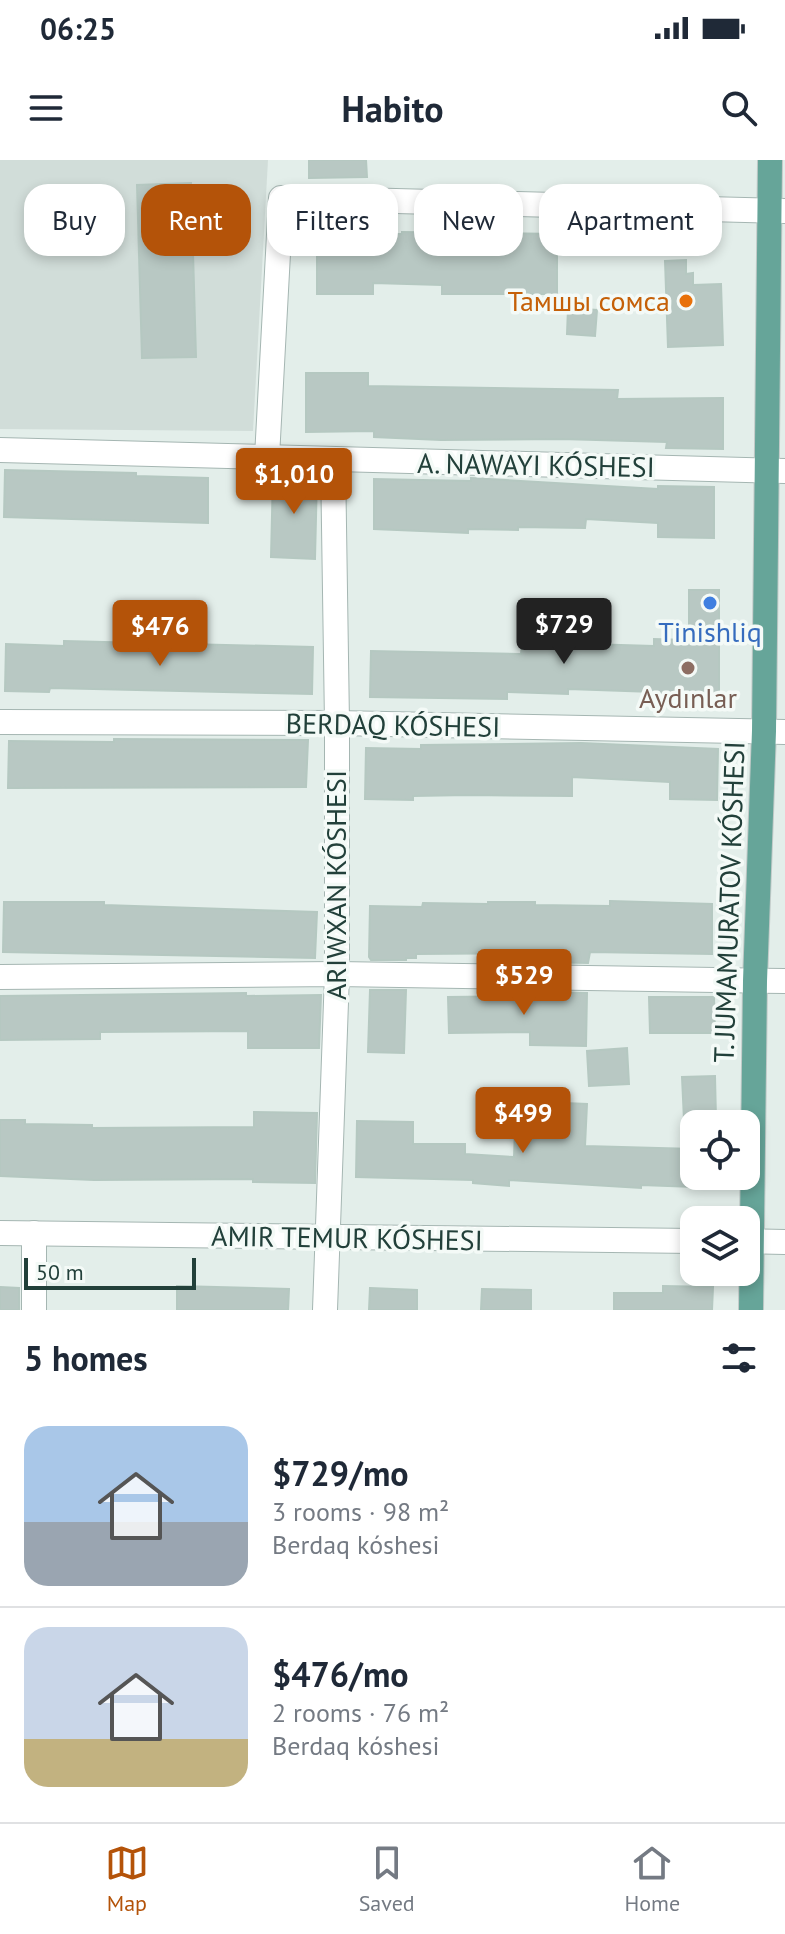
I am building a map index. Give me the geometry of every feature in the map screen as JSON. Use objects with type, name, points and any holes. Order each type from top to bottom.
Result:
[{"type":"main road","name":"T. JUMAMURATOV KÓSHESI","points":[[750,1206],[755,981],[774,731],[776,211],[770,160]]},
{"type":"main road","name":"T. JUMAMURATOV KÓSHESI","points":[[750,1286],[751,1310]]},
{"type":"street","points":[[267,457],[281,198],[776,211]]},
{"type":"street","points":[[0,450],[775,471]]},
{"type":"street","points":[[325,1310],[337,974],[333,460]]},
{"type":"street","name":"BERDAQ KÓSHESI","points":[[0,722],[337,723],[774,731]]},
{"type":"street","points":[[0,977],[337,974],[785,981]]},
{"type":"street","name":"AMIR TEMUR KÓSHESI","points":[[0,1233],[680,1241]]},
{"type":"street","points":[[34,1233],[34,1310]]},
{"type":"street","points":[[760,1241],[785,1242]]},
{"type":"shaded area","points":[[0,160],[268,160],[253,431],[0,429]]},
{"type":"building","points":[[309,160],[366,160],[367,177],[309,178]]},
{"type":"building","points":[[137,185],[141,185],[141,256],[193,256],[196,357],[142,358]]},
{"type":"building","points":[[414,232],[414,256],[523,256],[523,234],[539,234],[539,256],[557,256],[557,294],[442,294],[442,285],[373,283],[373,294],[317,294],[317,256],[398,256],[398,234]]},
{"type":"building","points":[[686,260],[686,274],[693,273],[693,285],[721,284],[723,345],[668,347],[665,261]]},
{"type":"building","points":[[568,308],[597,310],[595,336],[567,334]]},
{"type":"building","points":[[306,373],[368,373],[368,386],[618,390],[617,399],[723,398],[723,449],[666,448],[667,442],[441,440],[374,437],[374,431],[306,432]]},
{"type":"building","points":[[5,470],[208,478],[208,523],[4,517]]},
{"type":"building","points":[[273,474],[317,476],[315,559],[271,557]]},
{"type":"building","points":[[471,478],[658,489],[658,486],[714,487],[714,538],[658,537],[658,523],[586,519],[585,528],[468,529],[468,533],[374,529],[374,479],[471,481]]},
{"type":"building","points":[[689,590],[719,590],[719,697],[654,696],[654,692],[568,689],[568,694],[507,692],[507,699],[370,697],[371,651],[521,654],[522,642],[654,646],[654,639],[689,640]]},
{"type":"building","points":[[64,641],[313,647],[312,694],[50,688],[49,692],[5,691],[6,644],[64,646]]},
{"type":"building","points":[[114,739],[308,740],[306,787],[8,788],[9,741],[114,742]]},
{"type":"building","points":[[581,743],[718,749],[717,800],[670,799],[670,782],[572,777],[572,796],[468,795],[413,796],[413,800],[365,799],[366,748]]},
{"type":"building","points":[[610,901],[712,904],[712,954],[590,952],[588,963],[542,962],[542,953],[416,954],[416,958],[406,960],[371,960],[369,957],[370,906],[535,902],[535,905],[610,906]]},
{"type":"building","points":[[4,902],[104,902],[104,905],[317,912],[315,958],[3,952]]},
{"type":"building","points":[[370,990],[406,990],[404,1053],[368,1052]]},
{"type":"building","points":[[531,992],[587,993],[586,1046],[530,1045],[530,1032],[449,1033],[448,997],[531,996]]},
{"type":"building","points":[[246,993],[246,996],[321,995],[319,1048],[248,1048],[248,1031],[100,1032],[100,1039],[0,1040],[0,996]]},
{"type":"building","points":[[649,997],[714,997],[715,1033],[650,1033]]},
{"type":"building","points":[[627,1048],[629,1084],[589,1086],[587,1051]]},
{"type":"building","points":[[715,1076],[716,1110],[684,1110],[682,1077]]},
{"type":"building","points":[[516,1101],[587,1104],[585,1146],[680,1149],[680,1186],[641,1185],[641,1188],[509,1180],[509,1186],[473,1183],[473,1180],[356,1177],[357,1121],[413,1122],[413,1144],[465,1144],[465,1154],[514,1157]]},
{"type":"building","points":[[254,1112],[317,1113],[315,1183],[253,1182],[253,1179],[94,1180],[0,1176],[0,1120],[25,1120],[25,1124],[92,1125],[92,1128],[254,1127]]},
{"type":"building","points":[[177,1286],[289,1289],[288,1310],[177,1310]]},
{"type":"building","points":[[663,1286],[713,1287],[712,1310],[614,1310],[614,1293],[663,1293]]},
{"type":"building","points":[[0,1287],[19,1288],[19,1310],[0,1310]]},
{"type":"building","points":[[370,1288],[417,1290],[417,1310],[369,1310]]},
{"type":"building","points":[[482,1289],[531,1290],[531,1310],[481,1310]]},
{"type":"place","name":"Тамшы сомса","points":[[686,301]]},
{"type":"place","name":"Tinishliq","points":[[710,603]]},
{"type":"place","name":"Aydınlar","points":[[688,668]]}]
